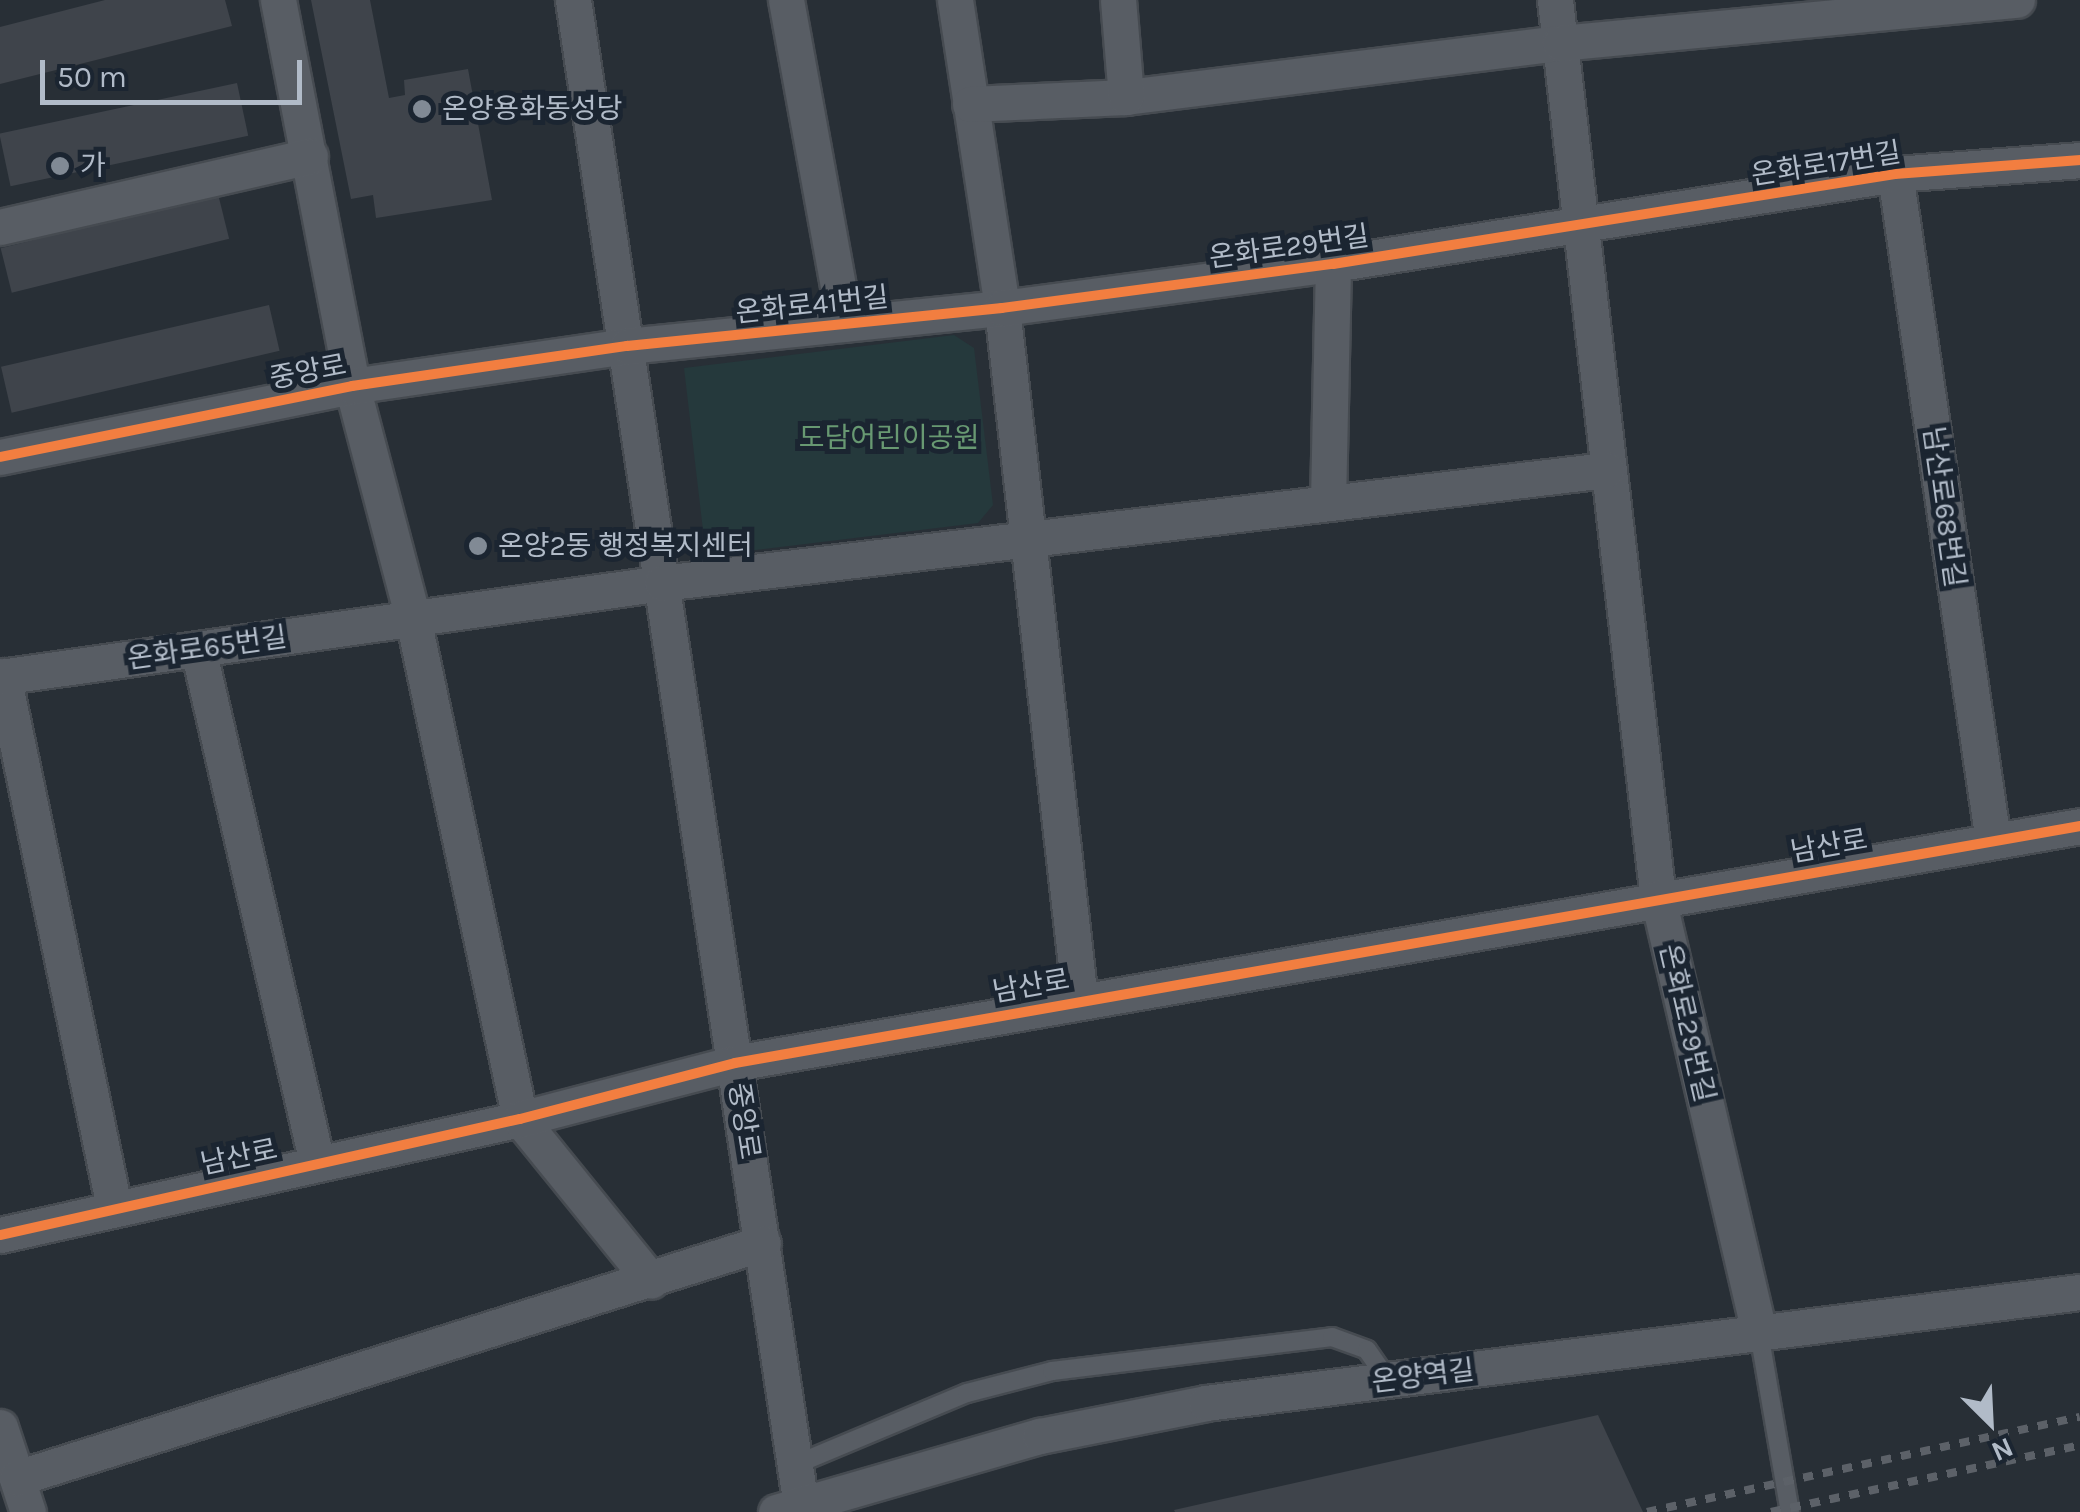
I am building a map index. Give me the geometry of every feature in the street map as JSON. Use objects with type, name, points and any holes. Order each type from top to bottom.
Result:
[{"type":"street","points":[[278,0],[352,386],[413,619],[520,1119],[651,1281]]},
{"type":"street","name":"중앙로","points":[[573,0],[796,1464],[794,1509]]},
{"type":"street","name":"온화로41번길","points":[[786,0],[845,324]]},
{"type":"street","points":[[956,0],[1002,308],[1080,1000]]},
{"type":"street","points":[[1118,0],[1126,96]]},
{"type":"street","name":"온화로29번길","points":[[1555,0],[1658,898],[1758,1333]]},
{"type":"street","points":[[970,104],[1126,96],[1560,42],[2017,0]]},
{"type":"street","points":[[0,227],[310,156]]},
{"type":"street","name":"온화로17번길","points":[[1581,228],[1895,174],[2080,160]]},
{"type":"street","name":"남산로68번길","points":[[1895,174],[1993,841]]},
{"type":"street","name":"온화로29번길","points":[[1002,308],[1581,228]]},
{"type":"street","points":[[1328,503],[1333,264]]},
{"type":"street","name":"온화로41번길","points":[[627,346],[1002,308]]},
{"type":"street","name":"중앙로","points":[[0,457],[352,386],[627,346]]},
{"type":"street","points":[[662,583],[1606,470]]},
{"type":"street","name":"온화로65번길","points":[[1,677],[662,583]]},
{"type":"street","name":"남산로","points":[[198,649],[316,1163]]},
{"type":"street","points":[[1,677],[114,1207]]},
{"type":"street","name":"남산로","points":[[0,1235],[520,1119],[736,1063],[2080,826]]},
{"type":"street","points":[[17,1478],[651,1281],[763,1242]]},
{"type":"street","name":"온양역길","points":[[794,1509],[1105,1422],[1388,1380],[2080,1292]]},
{"type":"street","points":[[0,1427],[28,1512]]},
{"type":"lane","points":[[1758,1333],[1790,1512]]},
{"type":"lane","points":[[796,1464],[967,1394],[1052,1371],[1332,1337],[1367,1350],[1388,1380]]},
{"type":"green space","name":"도담어린이공원","points":[[954,335],[974,348],[993,505],[978,523],[706,556],[684,368]]},
{"type":"building","points":[[105,0],[225,0],[232,26],[0,84],[0,27]]},
{"type":"building","points":[[311,0],[370,0],[389,98],[405,95],[404,80],[468,69],[492,200],[376,218],[373,195],[351,199]]},
{"type":"building","name":"가","points":[[237,83],[248,136],[11,186],[0,133]]},
{"type":"building","points":[[218,194],[229,239],[12,293],[1,248]]},
{"type":"building","points":[[269,305],[280,351],[12,413],[1,367]]},
{"type":"building","points":[[1598,1415],[1643,1512],[1174,1510]]},
{"type":"railway","points":[[1647,1512],[2080,1417]]},
{"type":"railway","points":[[1771,1512],[2080,1445]]},
{"type":"cycle path","points":[[0,457],[352,386],[627,346],[1002,308],[1333,264],[1895,174],[2080,160]]},
{"type":"cycle path","points":[[0,1235],[520,1119],[735,1063],[2080,826]]},
{"type":"place","name":"온양용화동성당","points":[[422,109]]},
{"type":"place","name":"가","points":[[60,166]]},
{"type":"place","name":"온양2동 행정복지센터","points":[[478,546]]}]
